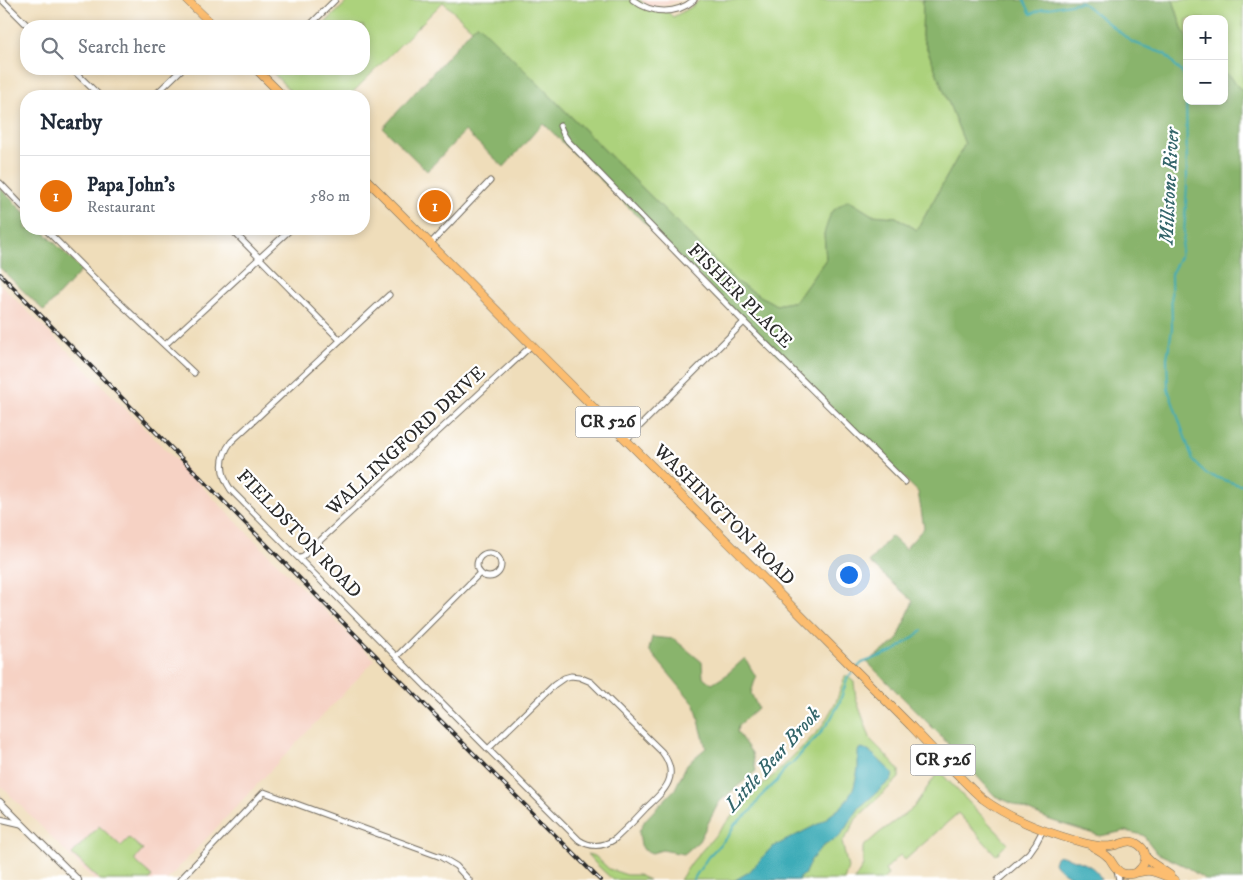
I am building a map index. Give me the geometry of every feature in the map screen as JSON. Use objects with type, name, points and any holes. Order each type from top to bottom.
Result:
[{"type":"main road","points":[[188,0],[208,20]]},
{"type":"main road","points":[[266,75],[279,90]]},
{"type":"main road","name":"WASHINGTON ROAD","points":[[370,183],[855,669],[982,799],[1004,812],[1043,830],[1084,843],[1110,846],[1134,841],[1142,847],[1145,856]]},
{"type":"main road","name":"WASHINGTON ROAD","points":[[1084,843],[1101,851],[1124,874],[1148,871],[1176,880]]},
{"type":"main road","points":[[1115,867],[1112,854],[1118,844]]},
{"type":"main road","points":[[1136,872],[1144,863],[1145,856]]},
{"type":"main road","points":[[1145,856],[1176,880]]},
{"type":"street","points":[[2,0],[22,20]]},
{"type":"street","points":[[315,20],[335,0]]},
{"type":"street","points":[[633,0],[647,8],[662,11],[687,6],[694,0]]},
{"type":"street","points":[[78,75],[94,90]]},
{"type":"street","points":[[160,90],[176,75]]},
{"type":"street","name":"FISHER PLACE","points":[[560,126],[568,141],[744,322],[905,482]]},
{"type":"street","points":[[430,244],[490,181]]},
{"type":"street","points":[[0,183],[20,204]]},
{"type":"street","points":[[51,235],[194,373]]},
{"type":"street","points":[[237,235],[340,340]]},
{"type":"street","points":[[165,345],[284,235]]},
{"type":"street","name":"FIELDSTON ROAD","points":[[389,295],[231,442],[222,461],[224,476],[231,490],[579,840],[591,846],[603,845],[616,839],[664,790],[670,778],[670,764],[662,752],[591,682],[579,677],[564,678],[554,685],[488,748]]},
{"type":"street","points":[[626,440],[744,322]]},
{"type":"street","name":"WALLINGFORD DRIVE","points":[[300,559],[532,345]]},
{"type":"street","points":[[489,553],[497,556],[500,565],[497,573],[489,576],[480,573],[477,565],[480,556],[489,553]]},
{"type":"street","points":[[397,656],[480,573]]},
{"type":"street","points":[[180,880],[264,792],[440,858],[456,866],[468,880]]},
{"type":"street","points":[[0,802],[78,880]]},
{"type":"street","points":[[0,818],[22,824]]},
{"type":"street","points":[[998,880],[1029,853],[1043,830]]},
{"type":"street","points":[[1115,867],[1119,880]]},
{"type":"street","points":[[1127,880],[1136,872]]},
{"type":"shaded area","points":[[640,0],[680,0],[650,9]]},
{"type":"shaded area","points":[[0,284],[375,660],[167,880],[94,880],[0,785]]},
{"type":"green space","points":[[349,0],[640,0],[650,9],[667,11],[673,17],[700,0],[923,0],[922,36],[965,144],[917,230],[896,217],[872,215],[848,200],[824,234],[826,259],[796,301],[776,305],[738,283],[478,24],[472,29],[443,2],[370,75],[370,20],[328,20]]},
{"type":"green space","points":[[923,0],[1173,0],[1183,31],[1183,105],[1228,105],[1228,75],[1243,92],[1243,880],[1206,880],[1185,866],[1157,853],[1143,835],[1125,831],[1100,836],[1050,820],[995,796],[939,734],[867,662],[897,641],[913,601],[869,562],[891,536],[905,549],[924,528],[918,492],[543,123],[504,167],[465,131],[427,171],[383,128],[478,24],[738,283],[776,305],[796,301],[826,259],[824,234],[831,212],[848,200],[872,215],[896,217],[917,230],[965,144],[922,36]]},
{"type":"green space","points":[[1173,0],[1243,0],[1243,92],[1228,75],[1228,15],[1183,15],[1183,31]]},
{"type":"green space","points":[[275,75],[370,75],[355,90],[289,90]]},
{"type":"green space","points":[[0,188],[20,208],[20,235],[47,235],[82,270],[44,311],[0,268]]},
{"type":"green space","points":[[652,637],[674,639],[702,662],[703,677],[712,684],[725,676],[745,658],[756,677],[751,693],[758,708],[738,726],[737,732],[752,753],[756,771],[719,802],[699,841],[684,854],[662,850],[652,853],[644,850],[641,845],[639,832],[645,820],[675,789],[687,764],[706,748],[695,705],[649,650]]},
{"type":"green space","points":[[846,675],[854,682],[856,699],[871,740],[899,770],[899,778],[856,819],[842,842],[848,868],[844,880],[680,880],[692,862],[753,792],[774,775],[821,728],[836,702]]},
{"type":"green space","points":[[939,771],[1008,843],[996,855],[958,813],[905,860],[900,855],[885,870],[888,875],[882,880],[854,880],[863,866],[863,847],[913,808]]},
{"type":"green space","points":[[99,826],[121,846],[129,838],[143,850],[134,860],[152,876],[149,880],[100,880],[72,854]]},
{"type":"green space","points":[[587,854],[595,856],[609,869],[627,875],[638,875],[649,880],[613,880]]},
{"type":"water","points":[[862,748],[875,756],[893,773],[892,779],[860,807],[840,836],[822,847],[811,860],[804,875],[798,880],[735,880],[749,872],[771,848],[820,823],[841,807],[854,787],[858,769],[858,752]]},
{"type":"water","points":[[1059,855],[1089,866],[1098,874],[1101,880],[1080,879],[1069,876],[1054,863]]},
{"type":"waterway","name":"Millstone River","points":[[1024,0],[1031,14],[1043,9],[1081,2],[1132,42],[1165,54],[1186,77],[1187,185],[1184,235],[1180,257],[1171,274],[1172,329],[1167,358],[1168,389],[1193,460],[1206,474],[1243,485]]},
{"type":"waterway","name":"Little Bear Brook","points":[[857,668],[862,663],[894,651],[922,631]]},
{"type":"waterway","name":"Little Bear Brook","points":[[693,880],[708,857],[729,835],[735,824],[750,812],[763,794],[777,781],[786,767],[794,762],[819,735],[839,704],[848,677],[854,671]]},
{"type":"railway","points":[[0,274],[383,663],[600,880]]},
{"type":"place","name":"Papa John's","points":[[435,206]]}]
